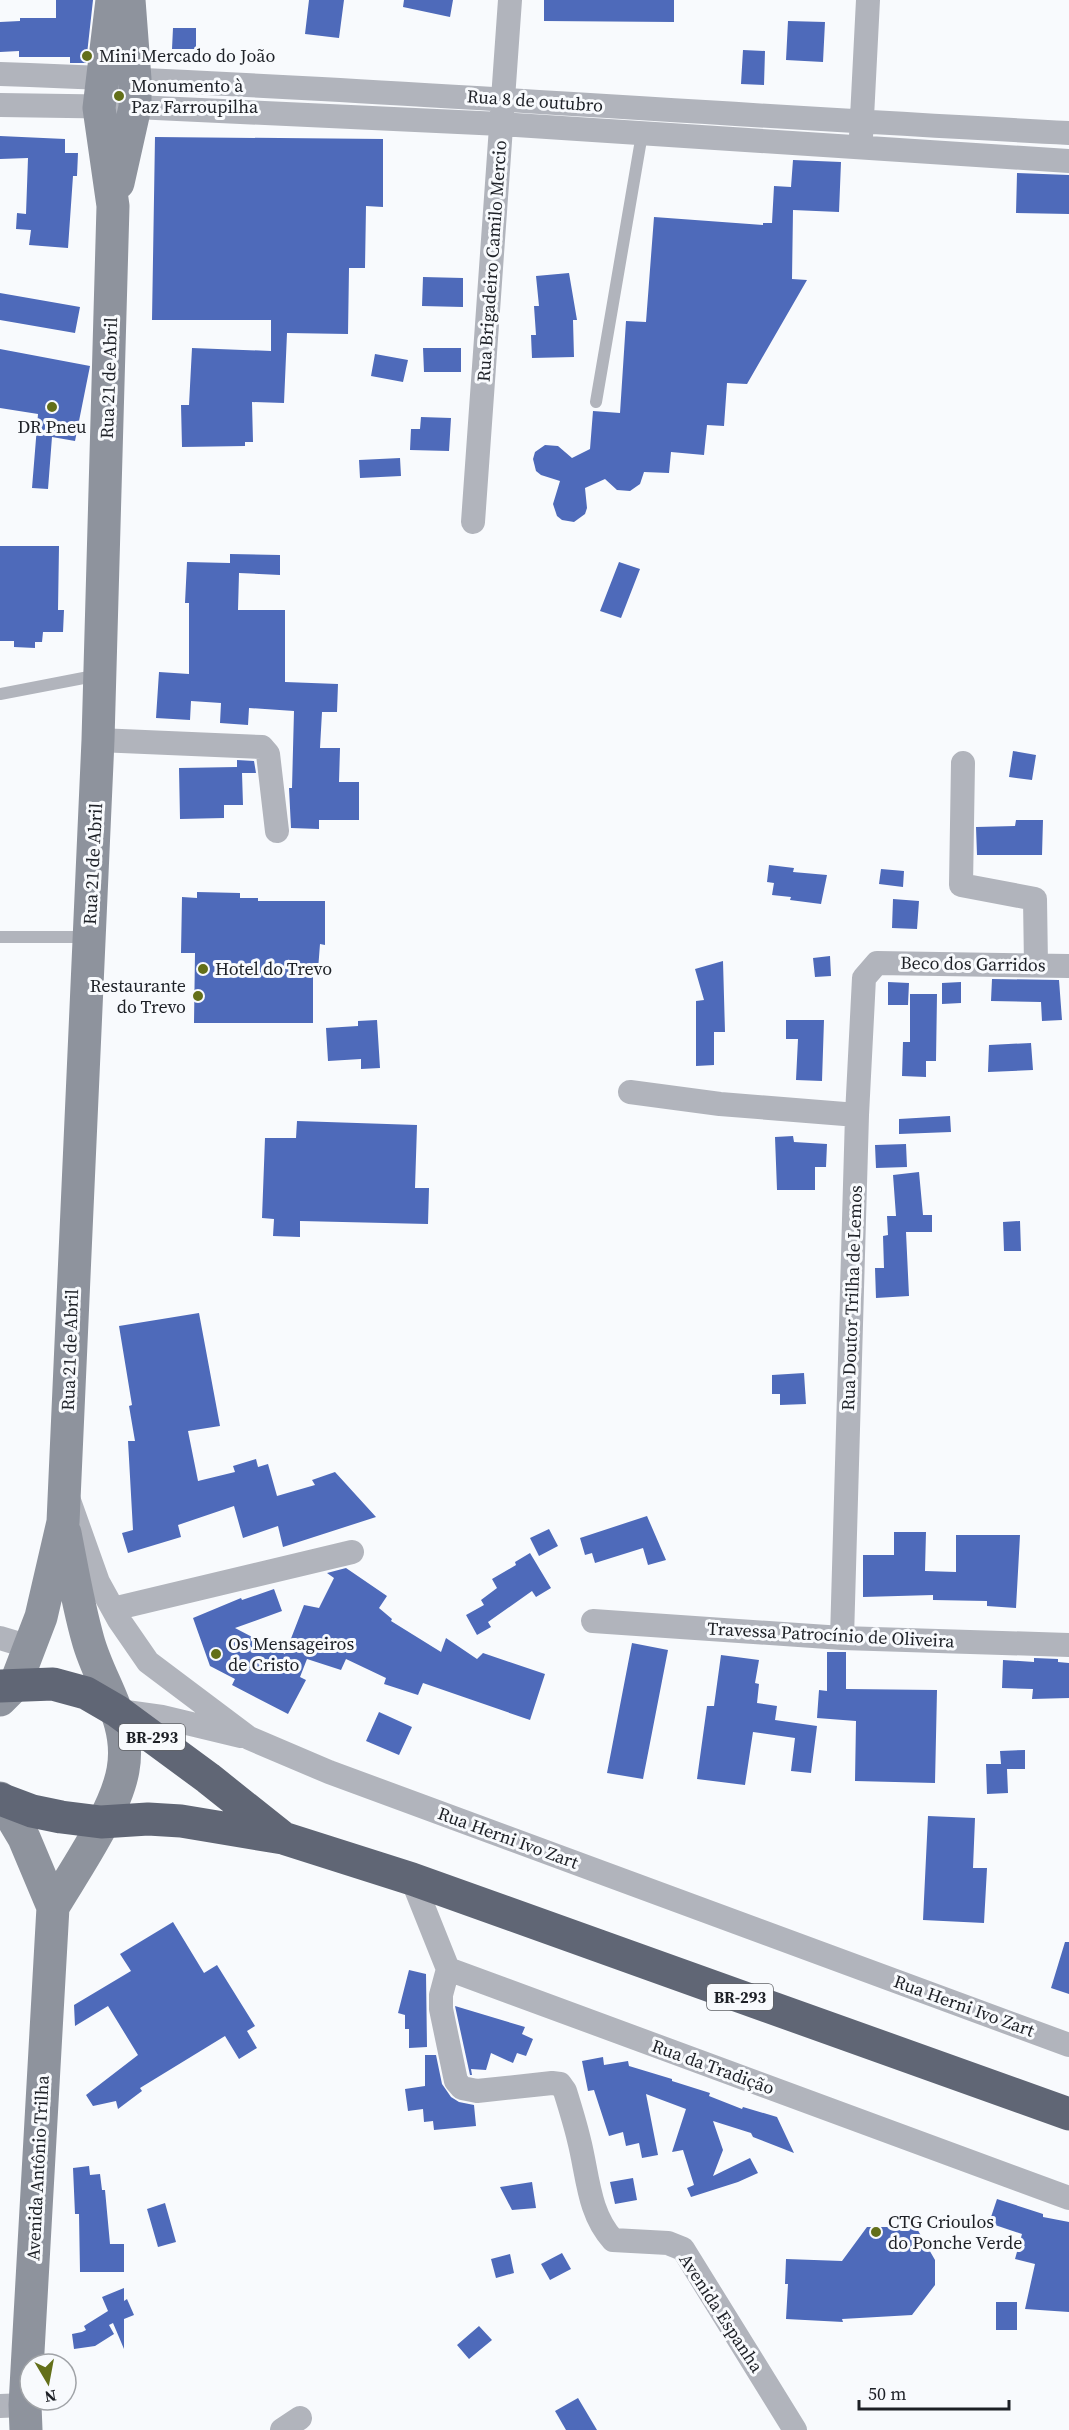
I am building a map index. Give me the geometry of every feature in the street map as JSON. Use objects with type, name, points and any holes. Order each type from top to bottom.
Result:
[{"type":"highway","name":"BR-293","points":[[5,1690],[53,1684],[86,1693],[117,1711],[208,1778],[283,1838]]},
{"type":"highway","name":"BR-293","points":[[0,1799],[32,1811],[102,1822],[148,1819],[181,1821],[283,1838],[412,1879],[1069,2114]]},
{"type":"street","name":"Rua 21 de Abril","points":[[5,1690],[15,1642],[41,1617],[63,1522],[98,740],[113,206],[100,93],[112,0]]},
{"type":"street","name":"Rua 21 de Abril","points":[[113,206],[135,93],[129,0]]},
{"type":"street","name":"Rua Brigadeiro Camilo Mercio","points":[[473,522],[510,0]]},
{"type":"street","points":[[860,148],[868,0]]},
{"type":"street","name":"Rua 8 de outubro","points":[[0,74],[100,93]]},
{"type":"street","name":"Rua 8 de outubro","points":[[0,105],[100,93],[503,98],[861,123],[1069,133]]},
{"type":"street","name":"Rua 8 de outubro","points":[[135,93],[501,124],[1069,161]]},
{"type":"street","points":[[98,740],[262,747],[268,754],[277,831]]},
{"type":"street","points":[[963,763],[961,885],[1035,899],[1036,965]]},
{"type":"street","name":"Beco dos Garridos","points":[[877,963],[1069,966]]},
{"type":"street","name":"Rua Doutor Trilha de Lemos","points":[[842,1638],[857,1114],[864,978],[877,963]]},
{"type":"street","points":[[630,1092],[720,1104],[857,1114]]},
{"type":"street","name":"Rua Herni Ivo Zart","points":[[64,1487],[98,1582],[148,1662],[249,1738],[329,1772],[1069,2045]]},
{"type":"street","name":"Rua 21 de Abril","points":[[63,1522],[88,1642],[117,1711],[124,1739],[123,1768],[116,1796],[102,1822]]},
{"type":"street","points":[[113,1609],[352,1551]]},
{"type":"street","name":"Travessa Patrocínio de Oliveira","points":[[593,1621],[842,1638],[1069,1645]]},
{"type":"street","points":[[117,1711],[162,1717],[249,1738]]},
{"type":"street","name":"Avenida Antônio Trilha","points":[[0,1799],[24,1838],[53,1907]]},
{"type":"street","name":"Avenida Antônio Trilha","points":[[17,2414],[53,1907],[102,1822]]},
{"type":"street","points":[[412,1879],[448,1969]]},
{"type":"street","name":"Rua da Tradição","points":[[448,1969],[1069,2198]]},
{"type":"street","name":"Avenida Espanha","points":[[448,1969],[441,1995],[441,2009],[456,2081],[462,2088],[477,2091],[560,2084],[565,2091],[579,2139],[595,2212],[602,2228],[613,2240],[668,2243],[683,2249],[795,2430]]},
{"type":"lane","points":[[596,402],[642,134]]},
{"type":"lane","points":[[0,694],[100,675]]},
{"type":"lane","points":[[0,937],[89,937]]},
{"type":"building","points":[[56,0],[93,0],[86,63],[70,63],[70,57],[19,57],[19,51],[0,52],[0,22],[20,21],[20,18],[56,18]]},
{"type":"building","points":[[309,0],[344,0],[339,38],[305,34]]},
{"type":"building","points":[[404,0],[453,0],[450,17],[403,7]]},
{"type":"building","points":[[544,0],[674,0],[674,22],[544,21]]},
{"type":"building","points":[[788,21],[825,22],[823,62],[786,60]]},
{"type":"building","points":[[173,28],[196,28],[196,49],[172,49]]},
{"type":"building","points":[[743,50],[765,51],[764,85],[741,84]]},
{"type":"building","points":[[0,136],[65,139],[65,153],[78,153],[77,176],[73,176],[68,248],[29,245],[31,230],[16,229],[17,213],[26,214],[28,158],[0,159]]},
{"type":"building","points":[[155,137],[383,139],[383,207],[366,206],[365,268],[349,268],[348,334],[287,333],[284,403],[252,402],[253,442],[245,442],[245,446],[182,447],[181,405],[189,405],[192,348],[271,351],[271,320],[152,320]]},
{"type":"building","points":[[793,160],[841,162],[839,212],[793,210],[792,279],[807,280],[747,384],[727,383],[724,426],[707,425],[704,455],[671,452],[669,473],[644,472],[640,484],[630,491],[617,490],[605,479],[585,488],[587,508],[585,514],[574,522],[562,520],[557,516],[553,504],[560,481],[536,471],[533,459],[535,452],[545,445],[558,446],[572,458],[590,449],[593,411],[620,413],[626,321],[646,322],[654,217],[763,225],[763,223],[772,223],[774,186],[791,187]]},
{"type":"building","points":[[1017,173],[1069,175],[1069,214],[1016,213]]},
{"type":"building","points":[[569,273],[577,320],[573,320],[574,357],[532,358],[531,335],[536,335],[534,306],[539,306],[536,276]]},
{"type":"building","points":[[423,277],[463,278],[463,307],[422,306]]},
{"type":"building","points":[[0,293],[80,307],[75,333],[0,320]]},
{"type":"building","points":[[423,348],[461,348],[461,372],[424,372]]},
{"type":"building","points":[[0,349],[90,366],[75,441],[52,437],[48,489],[32,488],[38,414],[0,408]]},
{"type":"building","points":[[375,354],[408,360],[403,382],[371,376]]},
{"type":"building","points":[[421,417],[451,418],[449,451],[410,450],[411,429],[420,429]]},
{"type":"building","points":[[400,458],[401,476],[360,478],[359,460]]},
{"type":"building","points":[[0,546],[59,546],[58,610],[64,610],[63,632],[43,632],[42,642],[35,642],[35,648],[14,647],[14,641],[0,641]]},
{"type":"building","points":[[230,554],[280,555],[280,575],[239,573],[238,610],[285,610],[285,682],[338,684],[337,712],[322,712],[320,748],[340,748],[339,782],[359,782],[359,820],[319,820],[319,829],[291,828],[289,788],[292,788],[294,711],[249,708],[248,725],[220,723],[221,703],[191,701],[190,720],[156,718],[159,672],[189,674],[189,603],[185,603],[187,562],[230,563]]},
{"type":"building","points":[[619,562],[640,569],[621,618],[600,611]]},
{"type":"building","points":[[1013,751],[1036,755],[1032,780],[1009,777]]},
{"type":"building","points":[[237,760],[254,761],[256,773],[242,773],[243,805],[224,805],[224,818],[180,819],[179,768],[237,767]]},
{"type":"building","points":[[1016,820],[1043,820],[1042,855],[977,855],[976,827],[1015,826]]},
{"type":"building","points":[[769,865],[794,868],[793,872],[827,875],[821,904],[772,895],[774,883],[767,882]]},
{"type":"building","points":[[881,869],[904,871],[903,887],[879,884]]},
{"type":"building","points":[[197,892],[240,893],[240,898],[258,898],[258,901],[325,901],[325,945],[320,944],[318,970],[313,969],[313,1023],[194,1023],[195,953],[181,953],[182,897],[197,898]]},
{"type":"building","points":[[893,899],[919,901],[917,929],[892,928]]},
{"type":"building","points":[[830,956],[831,976],[815,977],[813,958]]},
{"type":"building","points":[[723,961],[725,1032],[714,1032],[714,1065],[696,1066],[696,1001],[704,1000],[695,969]]},
{"type":"building","points":[[992,979],[1059,980],[1062,1020],[1042,1021],[1041,1002],[991,1001]]},
{"type":"building","points":[[888,982],[909,983],[908,1005],[888,1005]]},
{"type":"building","points":[[961,982],[961,1003],[942,1004],[942,983]]},
{"type":"building","points":[[910,994],[937,994],[936,1061],[926,1061],[926,1077],[902,1076],[903,1042],[910,1042]]},
{"type":"building","points":[[377,1020],[380,1068],[361,1069],[361,1059],[328,1061],[326,1028],[358,1026],[358,1021]]},
{"type":"building","points":[[786,1020],[824,1020],[822,1081],[796,1080],[798,1039],[786,1039]]},
{"type":"building","points":[[1031,1043],[1033,1070],[988,1072],[989,1045]]},
{"type":"building","points":[[950,1116],[951,1132],[899,1134],[899,1119]]},
{"type":"building","points":[[297,1121],[417,1125],[415,1188],[429,1188],[428,1224],[300,1221],[300,1237],[273,1236],[274,1219],[262,1218],[265,1138],[296,1138]]},
{"type":"building","points":[[793,1136],[794,1142],[827,1144],[826,1167],[815,1167],[815,1190],[777,1190],[775,1137]]},
{"type":"building","points":[[906,1144],[907,1167],[876,1168],[875,1145]]},
{"type":"building","points":[[919,1172],[923,1215],[932,1215],[932,1232],[906,1232],[909,1296],[876,1298],[875,1268],[884,1268],[883,1236],[888,1235],[887,1216],[896,1216],[893,1175]]},
{"type":"building","points":[[1020,1221],[1021,1251],[1004,1251],[1003,1222]]},
{"type":"building","points":[[199,1313],[220,1426],[188,1431],[198,1481],[235,1472],[233,1466],[256,1459],[258,1467],[268,1464],[277,1496],[315,1485],[312,1480],[335,1472],[376,1517],[283,1547],[278,1526],[243,1538],[234,1506],[178,1525],[181,1537],[128,1553],[122,1533],[133,1530],[128,1441],[135,1441],[129,1406],[132,1405],[119,1326]]},
{"type":"building","points":[[804,1373],[806,1404],[780,1405],[780,1394],[772,1394],[772,1375]]},
{"type":"building","points":[[647,1516],[666,1560],[648,1565],[643,1548],[595,1563],[592,1553],[585,1555],[580,1538]]},
{"type":"building","points":[[549,1529],[558,1546],[539,1556],[530,1538]]},
{"type":"building","points":[[894,1532],[926,1532],[925,1571],[956,1572],[956,1535],[1020,1535],[1016,1608],[987,1606],[987,1601],[933,1600],[933,1595],[863,1597],[863,1555],[894,1555]]},
{"type":"building","points":[[530,1553],[551,1588],[536,1597],[532,1591],[488,1622],[491,1627],[477,1635],[466,1615],[484,1605],[481,1600],[497,1588],[492,1579],[516,1565],[515,1562]]},
{"type":"building","points":[[346,1568],[387,1596],[379,1608],[392,1619],[391,1621],[441,1652],[446,1638],[477,1659],[483,1653],[545,1674],[530,1720],[423,1683],[418,1695],[384,1684],[386,1678],[346,1659],[341,1670],[307,1659],[300,1677],[306,1680],[288,1714],[232,1685],[235,1679],[210,1666],[193,1618],[241,1598],[242,1600],[274,1589],[282,1611],[235,1628],[285,1654],[304,1605],[319,1608],[334,1578],[327,1573]]},
{"type":"building","points":[[632,1643],[668,1650],[643,1779],[607,1773]]},
{"type":"building","points":[[827,1652],[846,1652],[846,1689],[937,1690],[935,1783],[855,1781],[856,1721],[817,1718],[819,1690],[827,1691]]},
{"type":"building","points":[[721,1655],[759,1660],[755,1683],[759,1684],[757,1703],[777,1706],[775,1720],[817,1726],[811,1773],[791,1771],[795,1738],[753,1732],[745,1785],[697,1779],[707,1706],[714,1706]]},
{"type":"building","points":[[1034,1658],[1058,1659],[1058,1662],[1069,1663],[1069,1698],[1032,1699],[1033,1689],[1002,1688],[1003,1660],[1034,1662]]},
{"type":"building","points":[[379,1712],[412,1727],[399,1755],[366,1741]]},
{"type":"building","points":[[1025,1750],[1025,1769],[1007,1769],[1008,1793],[987,1794],[986,1764],[1001,1764],[1000,1751]]},
{"type":"building","points":[[928,1816],[975,1818],[973,1868],[987,1868],[984,1923],[923,1920]]},
{"type":"building","points":[[173,1922],[204,1973],[217,1965],[255,2026],[247,2031],[257,2048],[239,2059],[225,2036],[140,2088],[142,2091],[118,2109],[116,2101],[93,2106],[86,2095],[138,2055],[108,2006],[75,2026],[74,2005],[131,1971],[120,1954]]},
{"type":"building","points":[[1065,1942],[1069,1942],[1069,1994],[1051,1988]]},
{"type":"building","points":[[409,1970],[426,1974],[427,2047],[409,2048],[409,2029],[405,2029],[405,2015],[398,2013]]},
{"type":"building","points":[[455,2006],[525,2027],[522,2034],[533,2039],[526,2056],[517,2053],[513,2063],[491,2053],[486,2070],[471,2069],[472,2075],[470,2075]]},
{"type":"building","points":[[425,2055],[436,2055],[442,2084],[451,2097],[459,2102],[474,2105],[476,2126],[434,2130],[433,2121],[424,2122],[423,2109],[408,2111],[405,2089],[425,2086]]},
{"type":"building","points":[[603,2057],[604,2065],[628,2061],[629,2066],[710,2093],[709,2096],[742,2109],[743,2107],[777,2117],[794,2153],[753,2137],[751,2133],[713,2121],[723,2150],[713,2176],[750,2158],[758,2173],[691,2197],[687,2188],[694,2185],[683,2150],[672,2152],[686,2109],[646,2094],[658,2155],[642,2158],[639,2143],[626,2146],[623,2132],[609,2136],[594,2090],[588,2091],[582,2061]]},
{"type":"building","points":[[89,2166],[90,2175],[100,2174],[102,2190],[105,2190],[110,2244],[124,2244],[124,2272],[80,2272],[79,2214],[75,2214],[73,2168]]},
{"type":"building","points":[[633,2178],[637,2200],[615,2204],[610,2182]]},
{"type":"building","points":[[532,2182],[536,2208],[512,2210],[500,2187]]},
{"type":"building","points":[[997,2199],[1043,2214],[1043,2217],[1069,2222],[1069,2312],[1025,2309],[1035,2264],[1015,2259],[1022,2234],[989,2223]]},
{"type":"building","points":[[165,2203],[176,2242],[158,2247],[147,2209]]},
{"type":"building","points":[[867,2227],[916,2227],[935,2260],[935,2285],[912,2315],[842,2319],[843,2322],[786,2319],[788,2284],[785,2284],[786,2259],[842,2261]]},
{"type":"building","points":[[562,2253],[571,2269],[550,2280],[541,2264]]},
{"type":"building","points":[[510,2254],[514,2273],[496,2278],[491,2259]]},
{"type":"building","points":[[124,2288],[124,2301],[127,2299],[134,2315],[124,2319],[124,2349],[113,2323],[109,2325],[114,2334],[95,2346],[74,2349],[72,2334],[86,2330],[84,2326],[108,2311],[102,2297]]},
{"type":"building","points":[[996,2302],[1017,2302],[1017,2330],[996,2330]]},
{"type":"building","points":[[479,2326],[492,2340],[469,2359],[457,2345]]},
{"type":"building","points":[[578,2398],[597,2430],[566,2430],[555,2411]]},
{"type":"place","name":"Mini Mercado do João","points":[[87,56]]},
{"type":"place","name":"Monumento à Paz Farroupilha","points":[[119,96]]},
{"type":"place","name":"DR Pneu","points":[[52,407]]},
{"type":"place","name":"Hotel do Trevo","points":[[203,969]]},
{"type":"place","name":"Restaurante do Trevo","points":[[198,996]]},
{"type":"place","name":"Os Mensageiros de Cristo","points":[[216,1654]]},
{"type":"place","name":"CTG Crioulos do Ponche Verde","points":[[876,2232]]}]
